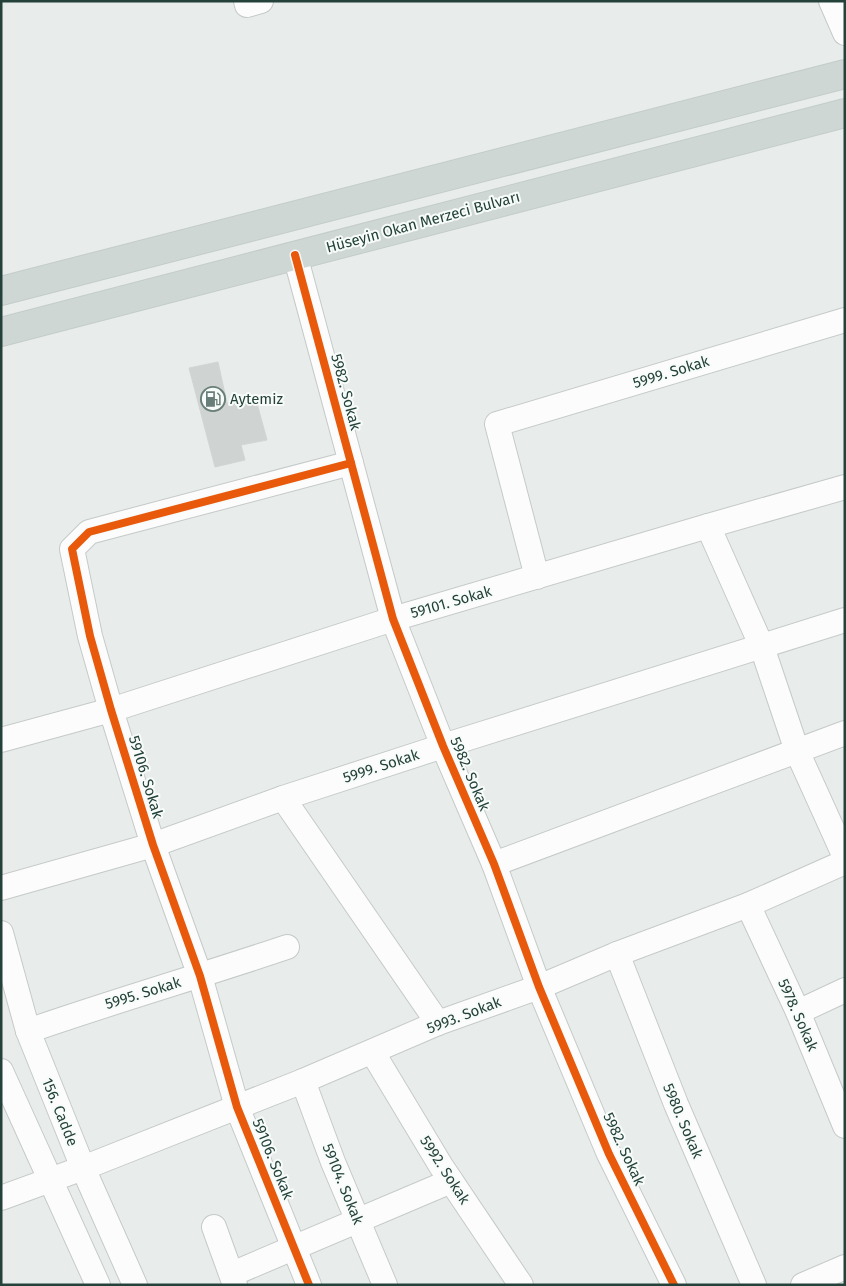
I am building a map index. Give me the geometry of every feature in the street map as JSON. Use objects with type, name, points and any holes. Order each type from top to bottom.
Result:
[{"type":"main road","points":[[1,291],[845,74]]},
{"type":"main road","name":"Hüseyin Okan Merzeci Bulvarı","points":[[1,332],[845,112]]},
{"type":"street","points":[[246,1],[247,6],[262,1]]},
{"type":"street","points":[[831,1],[845,33]]},
{"type":"street","name":"5982. Sokak","points":[[295,255],[393,619],[443,746],[494,864],[539,987],[609,1154],[674,1285]]},
{"type":"street","name":"5999. Sokak","points":[[538,577],[497,424],[845,320]]},
{"type":"street","name":"59106. Sokak","points":[[309,1285],[237,1107],[200,976],[153,845],[110,710],[90,636],[72,549],[90,532],[351,463]]},
{"type":"street","name":"59101. Sokak","points":[[1,740],[110,710],[393,619],[845,487]]},
{"type":"street","points":[[708,526],[762,647],[797,751],[845,856]]},
{"type":"street","name":"5999. Sokak","points":[[1,888],[153,845],[282,798],[845,620]]},
{"type":"street","points":[[494,864],[845,732]]},
{"type":"street","points":[[282,798],[438,1024]]},
{"type":"street","name":"5993. Sokak","points":[[1,1198],[50,1181],[304,1081],[438,1024],[539,987],[617,954],[748,905],[845,862]]},
{"type":"street","name":"5978. Sokak","points":[[748,905],[798,1012],[836,1079],[845,1126]]},
{"type":"street","name":"156. Cadde","points":[[1,933],[28,1031],[83,1168],[135,1285]]},
{"type":"street","name":"5995. Sokak","points":[[28,1031],[118,1000],[200,976],[287,947]]},
{"type":"street","name":"5980. Sokak","points":[[617,954],[676,1104],[754,1285]]},
{"type":"street","points":[[798,1012],[845,990]]},
{"type":"street","name":"5992. Sokak","points":[[373,1053],[451,1181],[521,1285]]},
{"type":"street","points":[[1,1071],[98,1285]]},
{"type":"street","name":"59104. Sokak","points":[[304,1081],[333,1162],[384,1285]]},
{"type":"street","points":[[214,1227],[234,1279],[295,1248],[357,1220],[451,1181]]},
{"type":"street","points":[[803,1285],[845,1267]]},
{"type":"building","points":[[218,362],[227,403],[255,396],[267,440],[241,445],[245,460],[215,467],[189,368]]},
{"type":"cycle path","points":[[295,255],[393,619],[443,746],[494,864],[539,987],[609,1154],[674,1285]]},
{"type":"cycle path","points":[[309,1285],[237,1107],[200,976],[153,845],[111,710],[90,636],[72,549],[89,532],[351,463]]},
{"type":"place","name":"Aytemiz","points":[[213,399]]}]
